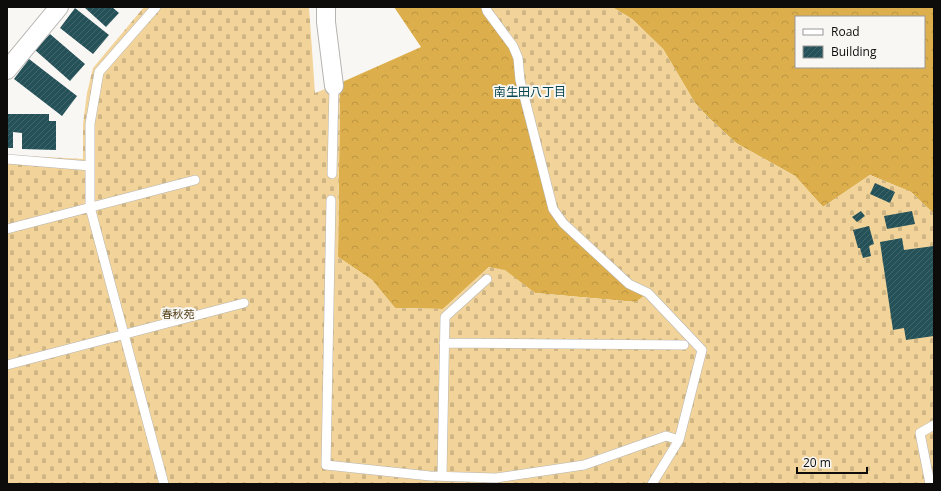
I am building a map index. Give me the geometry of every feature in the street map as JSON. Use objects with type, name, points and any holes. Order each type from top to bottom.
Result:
[{"type":"street","points":[[7,70],[59,7]]},
{"type":"street","points":[[326,7],[326,22],[334,86]]},
{"type":"lane","points":[[156,7],[99,72],[90,124],[90,207],[164,484]]},
{"type":"lane","points":[[486,7],[487,11],[513,46],[518,58],[520,80],[553,209],[563,223],[629,284],[648,293],[702,350],[679,440],[652,484]]},
{"type":"lane","points":[[332,174],[334,86]]},
{"type":"lane","points":[[7,158],[90,166]]},
{"type":"lane","points":[[7,229],[195,180]]},
{"type":"lane","points":[[331,200],[326,465],[442,476],[496,478],[576,466],[666,436],[679,440]]},
{"type":"lane","points":[[442,476],[445,317],[487,280]]},
{"type":"lane","points":[[7,365],[244,303]]},
{"type":"lane","points":[[444,343],[684,345]]},
{"type":"lane","points":[[930,484],[920,433],[934,425]]},
{"type":"green space","name":"春秋苑","points":[[144,7],[309,7],[315,93],[340,83],[338,257],[372,280],[395,308],[443,309],[489,267],[505,270],[535,293],[636,302],[648,293],[631,280],[558,212],[535,129],[523,72],[490,7],[612,7],[632,19],[663,49],[695,103],[709,118],[736,143],[795,176],[823,207],[870,175],[911,192],[934,214],[934,484],[7,484],[7,155],[83,159],[83,124],[87,93],[93,68]]},
{"type":"green space","points":[[394,7],[490,7],[648,293],[636,302],[535,293],[505,271],[489,267],[443,309],[395,308],[372,280],[338,257],[340,83],[421,47]]},
{"type":"green space","points":[[612,7],[934,7],[934,214],[911,192],[870,175],[823,207],[795,176],[736,143],[709,118],[695,103],[663,49],[632,19]]},
{"type":"building","points":[[84,7],[112,7],[119,13],[106,27]]},
{"type":"building","points":[[75,8],[109,35],[93,54],[60,28]]},
{"type":"building","points":[[50,34],[85,64],[70,81],[35,50]]},
{"type":"building","points":[[29,59],[77,96],[62,116],[14,79]]},
{"type":"building","points":[[7,114],[49,114],[49,121],[56,121],[56,150],[22,149],[22,133],[13,132],[13,148],[7,148]]},
{"type":"building","points":[[875,183],[895,192],[890,203],[870,194]]},
{"type":"building","points":[[861,211],[865,216],[857,222],[852,217]]},
{"type":"building","points":[[912,211],[915,224],[887,229],[884,216]]},
{"type":"building","points":[[869,226],[874,244],[869,246],[871,256],[863,258],[860,248],[858,248],[853,230]]},
{"type":"building","points":[[902,238],[904,250],[934,246],[934,336],[906,340],[904,328],[893,330],[880,242]]},
{"type":"district","name":"南生田八丁目","points":[[530,91]]}]
